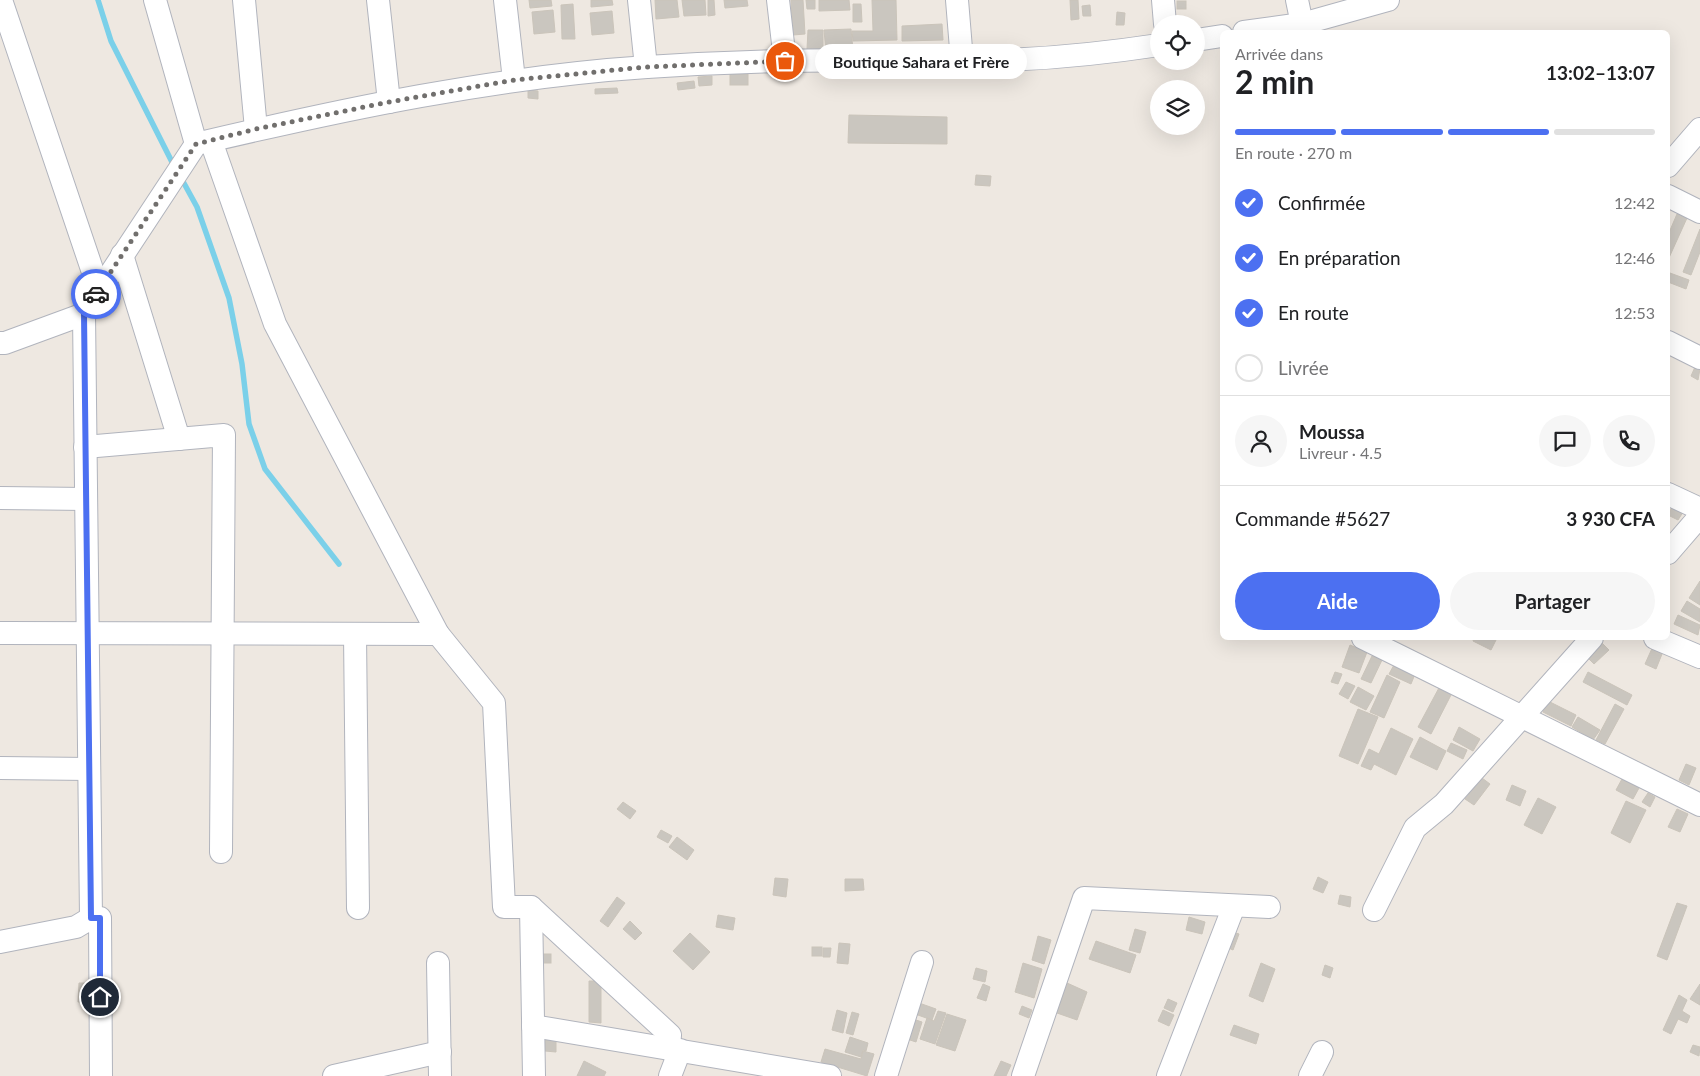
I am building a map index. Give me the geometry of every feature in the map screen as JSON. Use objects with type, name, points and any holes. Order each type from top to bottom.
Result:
[{"type":"street","points":[[1,0],[99,290]]},
{"type":"street","points":[[155,0],[203,142],[275,324],[438,634],[494,703],[504,907],[531,907],[670,1035],[675,1050],[670,1076]]},
{"type":"street","points":[[244,0],[256,129]]},
{"type":"street","points":[[378,0],[389,102]]},
{"type":"street","points":[[505,0],[514,80]]},
{"type":"street","points":[[639,0],[646,67]]},
{"type":"street","points":[[778,0],[785,61]]},
{"type":"street","points":[[957,0],[962,62]]},
{"type":"street","points":[[1163,0],[1164,15]]},
{"type":"street","points":[[1297,0],[1302,24]]},
{"type":"street","points":[[1258,30],[1302,24],[1388,0]]},
{"type":"street","points":[[1205,39],[1220,36]]},
{"type":"street","points":[[91,918],[84,314],[122,255],[203,142],[256,129],[389,102],[514,80],[646,67],[785,61],[962,62],[1098,54],[1150,46]]},
{"type":"street","points":[[1670,164],[1700,129]]},
{"type":"street","points":[[1670,197],[1700,212]]},
{"type":"street","points":[[122,255],[179,439]]},
{"type":"street","points":[[0,343],[5,343],[84,314]]},
{"type":"street","points":[[1670,343],[1700,358]]},
{"type":"street","points":[[85,447],[224,435],[222,852]]},
{"type":"street","points":[[1670,495],[1700,509]]},
{"type":"street","points":[[0,498],[86,499]]},
{"type":"street","points":[[1670,551],[1700,516]]},
{"type":"street","points":[[0,633],[438,634]]},
{"type":"street","points":[[355,634],[358,908]]},
{"type":"street","points":[[1367,640],[1700,805]]},
{"type":"street","points":[[1374,910],[1415,828],[1444,804],[1590,640]]},
{"type":"street","points":[[1660,640],[1700,657]]},
{"type":"street","points":[[0,768],[89,768]]},
{"type":"street","points":[[1023,1076],[1084,898],[1269,907]]},
{"type":"street","points":[[1168,1076],[1234,906]]},
{"type":"street","points":[[531,907],[534,1076]]},
{"type":"street","points":[[0,942],[76,927],[91,918],[100,918],[101,1076]]},
{"type":"street","points":[[886,1076],[922,962]]},
{"type":"street","points":[[438,963],[440,1076]]},
{"type":"street","points":[[533,1026],[798,1073],[830,1076]]},
{"type":"street","points":[[342,1075],[440,1052]]},
{"type":"street","points":[[1310,1076],[1322,1052]]},
{"type":"building","points":[[529,0],[551,0],[552,6],[530,8]]},
{"type":"building","points":[[591,0],[612,0],[613,5],[591,7]]},
{"type":"building","points":[[655,0],[677,0],[679,17],[656,19]]},
{"type":"building","points":[[682,0],[705,0],[706,15],[684,16]]},
{"type":"building","points":[[708,0],[714,0],[715,15],[708,16]]},
{"type":"building","points":[[724,0],[747,0],[748,6],[725,8]]},
{"type":"building","points":[[791,0],[803,0],[805,34],[793,35]]},
{"type":"building","points":[[806,0],[815,0],[815,9],[807,9]]},
{"type":"building","points":[[819,0],[849,0],[850,10],[819,11]]},
{"type":"building","points":[[872,0],[896,0],[897,40],[853,41],[852,31],[873,31]]},
{"type":"building","points":[[1070,0],[1078,0],[1079,19],[1071,20]]},
{"type":"building","points":[[1177,1],[1186,1],[1186,9],[1177,9]]},
{"type":"building","points":[[573,4],[575,39],[562,39],[561,5]]},
{"type":"building","points":[[853,4],[861,4],[862,22],[853,22]]},
{"type":"building","points":[[1090,5],[1091,16],[1083,16],[1082,6]]},
{"type":"building","points":[[553,10],[555,32],[534,34],[532,12]]},
{"type":"building","points":[[612,11],[614,33],[592,35],[590,13]]},
{"type":"building","points":[[1117,12],[1125,13],[1124,25],[1116,25]]},
{"type":"building","points":[[942,24],[943,40],[902,41],[902,26]]},
{"type":"building","points":[[851,29],[853,50],[826,52],[824,30]]},
{"type":"building","points":[[808,30],[823,30],[823,49],[807,49]]},
{"type":"building","points":[[730,74],[748,74],[748,85],[730,85]]},
{"type":"building","points":[[712,76],[712,85],[699,86],[698,77]]},
{"type":"building","points":[[694,81],[695,88],[678,90],[677,83]]},
{"type":"building","points":[[617,88],[618,93],[595,94],[595,89]]},
{"type":"building","points":[[528,90],[538,91],[538,99],[528,98]]},
{"type":"building","points":[[849,115],[947,117],[947,144],[848,143]]},
{"type":"building","points":[[976,175],[991,176],[990,186],[975,185]]},
{"type":"building","points":[[1677,214],[1687,218],[1670,256],[1670,230]]},
{"type":"building","points":[[1700,229],[1700,252],[1691,275],[1683,272]]},
{"type":"building","points":[[1670,273],[1689,280],[1686,289],[1670,283]]},
{"type":"building","points":[[1695,367],[1700,369],[1698,380],[1691,376]]},
{"type":"building","points":[[1674,503],[1685,509],[1678,520],[1670,516]]},
{"type":"building","points":[[1700,581],[1700,605],[1689,598]]},
{"type":"building","points":[[1687,601],[1700,609],[1700,622],[1681,611]]},
{"type":"building","points":[[1678,615],[1700,625],[1698,635],[1674,624]]},
{"type":"building","points":[[1473,640],[1496,640],[1491,650]]},
{"type":"building","points":[[1602,643],[1609,650],[1594,664],[1588,658]]},
{"type":"building","points":[[1654,644],[1664,649],[1656,669],[1645,664]]},
{"type":"building","points":[[1350,645],[1367,652],[1359,673],[1342,667]]},
{"type":"building","points":[[1372,656],[1382,660],[1371,683],[1361,679]]},
{"type":"building","points":[[1394,665],[1415,674],[1411,684],[1389,674]]},
{"type":"building","points":[[1335,672],[1342,674],[1338,684],[1331,682]]},
{"type":"building","points":[[1588,672],[1632,695],[1627,705],[1583,682]]},
{"type":"building","points":[[1387,675],[1400,682],[1384,718],[1370,712]]},
{"type":"building","points":[[1346,682],[1355,686],[1348,699],[1339,694]]},
{"type":"building","points":[[1440,686],[1452,693],[1431,734],[1418,727]]},
{"type":"building","points":[[1358,687],[1374,696],[1366,710],[1350,702]]},
{"type":"building","points":[[1548,701],[1576,715],[1571,726],[1543,712]]},
{"type":"building","points":[[1615,704],[1624,709],[1605,744],[1596,740]]},
{"type":"building","points":[[1358,709],[1378,717],[1358,764],[1339,756]]},
{"type":"building","points":[[1578,717],[1600,730],[1593,740],[1572,727]]},
{"type":"building","points":[[1459,727],[1480,739],[1473,751],[1453,740]]},
{"type":"building","points":[[1391,728],[1413,739],[1396,775],[1374,764],[1371,770],[1361,766],[1369,749],[1379,754]]},
{"type":"building","points":[[1420,737],[1446,751],[1437,770],[1410,757]]},
{"type":"building","points":[[1451,743],[1467,750],[1463,759],[1447,751]]},
{"type":"building","points":[[1686,764],[1696,768],[1689,785],[1679,780]]},
{"type":"building","points":[[1482,778],[1490,784],[1474,805],[1465,799]]},
{"type":"building","points":[[1622,779],[1639,788],[1633,799],[1616,790]]},
{"type":"building","points":[[1512,785],[1526,791],[1520,806],[1506,800]]},
{"type":"building","points":[[1648,793],[1655,797],[1650,807],[1642,802]]},
{"type":"building","points":[[1538,798],[1556,807],[1542,834],[1524,825]]},
{"type":"building","points":[[1626,801],[1646,810],[1630,843],[1611,833]]},
{"type":"building","points":[[623,802],[636,811],[630,819],[617,809]]},
{"type":"building","points":[[1677,809],[1688,814],[1680,832],[1668,827]]},
{"type":"building","points":[[661,830],[672,836],[668,843],[657,837]]},
{"type":"building","points":[[677,837],[694,850],[687,860],[669,847]]},
{"type":"building","points":[[1318,877],[1328,882],[1323,893],[1313,889]]},
{"type":"building","points":[[775,878],[788,879],[786,897],[773,895]]},
{"type":"building","points":[[845,879],[863,879],[864,890],[845,891]]},
{"type":"building","points":[[1340,895],[1351,897],[1350,907],[1338,904]]},
{"type":"building","points":[[617,897],[625,903],[608,927],[600,921]]},
{"type":"building","points":[[1677,903],[1687,906],[1667,960],[1657,956]]},
{"type":"building","points":[[718,915],[735,918],[733,930],[716,927]]},
{"type":"building","points":[[1189,917],[1205,922],[1202,934],[1186,930]]},
{"type":"building","points":[[630,921],[642,933],[635,940],[623,929]]},
{"type":"building","points":[[1135,929],[1146,932],[1140,953],[1129,950]]},
{"type":"building","points":[[1230,931],[1239,934],[1233,950],[1224,946]]},
{"type":"building","points":[[690,933],[710,952],[693,970],[673,951]]},
{"type":"building","points":[[1038,936],[1051,940],[1044,964],[1032,960]]},
{"type":"building","points":[[1096,941],[1136,955],[1130,973],[1089,959]]},
{"type":"building","points":[[839,943],[850,944],[848,964],[837,963]]},
{"type":"building","points":[[812,947],[822,947],[822,956],[812,956]]},
{"type":"building","points":[[823,948],[831,948],[830,957],[823,957]]},
{"type":"building","points":[[540,954],[551,954],[551,963],[540,963]]},
{"type":"building","points":[[1023,963],[1042,969],[1034,998],[1015,992]]},
{"type":"building","points":[[1261,963],[1275,969],[1263,1002],[1249,996]]},
{"type":"building","points":[[1325,965],[1333,968],[1330,978],[1322,975]]},
{"type":"building","points":[[976,968],[987,971],[985,982],[973,979]]},
{"type":"building","points":[[589,981],[601,981],[601,1023],[589,1022]]},
{"type":"building","points":[[79,983],[90,983],[88,1002],[78,1002]]},
{"type":"building","points":[[1067,983],[1087,992],[1077,1020],[1057,1013]]},
{"type":"building","points":[[983,984],[990,987],[986,1001],[977,998]]},
{"type":"building","points":[[1700,984],[1700,1005],[1690,999]]},
{"type":"building","points":[[1679,995],[1687,1000],[1682,1011],[1690,1016],[1687,1023],[1678,1019],[1671,1034],[1663,1030]]},
{"type":"building","points":[[1168,999],[1177,1003],[1173,1012],[1164,1008]]},
{"type":"building","points":[[919,1003],[936,1009],[932,1020],[915,1014]]},
{"type":"building","points":[[1022,1006],[1032,1010],[1029,1018],[1019,1014]]},
{"type":"building","points":[[837,1010],[847,1013],[843,1033],[832,1030]]},
{"type":"building","points":[[1163,1010],[1174,1015],[1169,1026],[1158,1021]]},
{"type":"building","points":[[938,1011],[946,1013],[935,1044],[920,1039],[927,1018],[934,1021]]},
{"type":"building","points":[[852,1012],[859,1014],[853,1035],[846,1033]]},
{"type":"building","points":[[947,1014],[966,1020],[955,1051],[936,1045]]},
{"type":"building","points":[[910,1018],[922,1022],[916,1042],[904,1038]]},
{"type":"building","points":[[1234,1025],[1259,1034],[1256,1044],[1230,1035]]},
{"type":"building","points":[[850,1037],[868,1043],[866,1051],[863,1050],[861,1057],[845,1052]]},
{"type":"building","points":[[545,1040],[556,1040],[556,1052],[545,1051]]},
{"type":"building","points":[[1693,1045],[1700,1047],[1699,1056],[1690,1052]]},
{"type":"building","points":[[825,1049],[861,1059],[863,1051],[874,1054],[867,1076],[821,1062]]},
{"type":"building","points":[[584,1061],[606,1072],[604,1076],[577,1076]]},
{"type":"building","points":[[1001,1061],[1011,1065],[1006,1076],[994,1076]]},
{"type":"waterway","points":[[98,0],[111,41],[174,166]]},
{"type":"waterway","points":[[180,176],[197,207],[229,298],[242,364],[249,424],[265,469],[339,564]]},
{"type":"way so far","points":[[96,294],[196,144],[256,129],[389,102],[514,80],[646,67],[785,61]]},
{"type":"place","name":"Boutique Sahara et Frère","points":[[785,61]]},
{"type":"route","points":[[96,294],[84,314],[91,918],[100,918],[100,997]]}]
